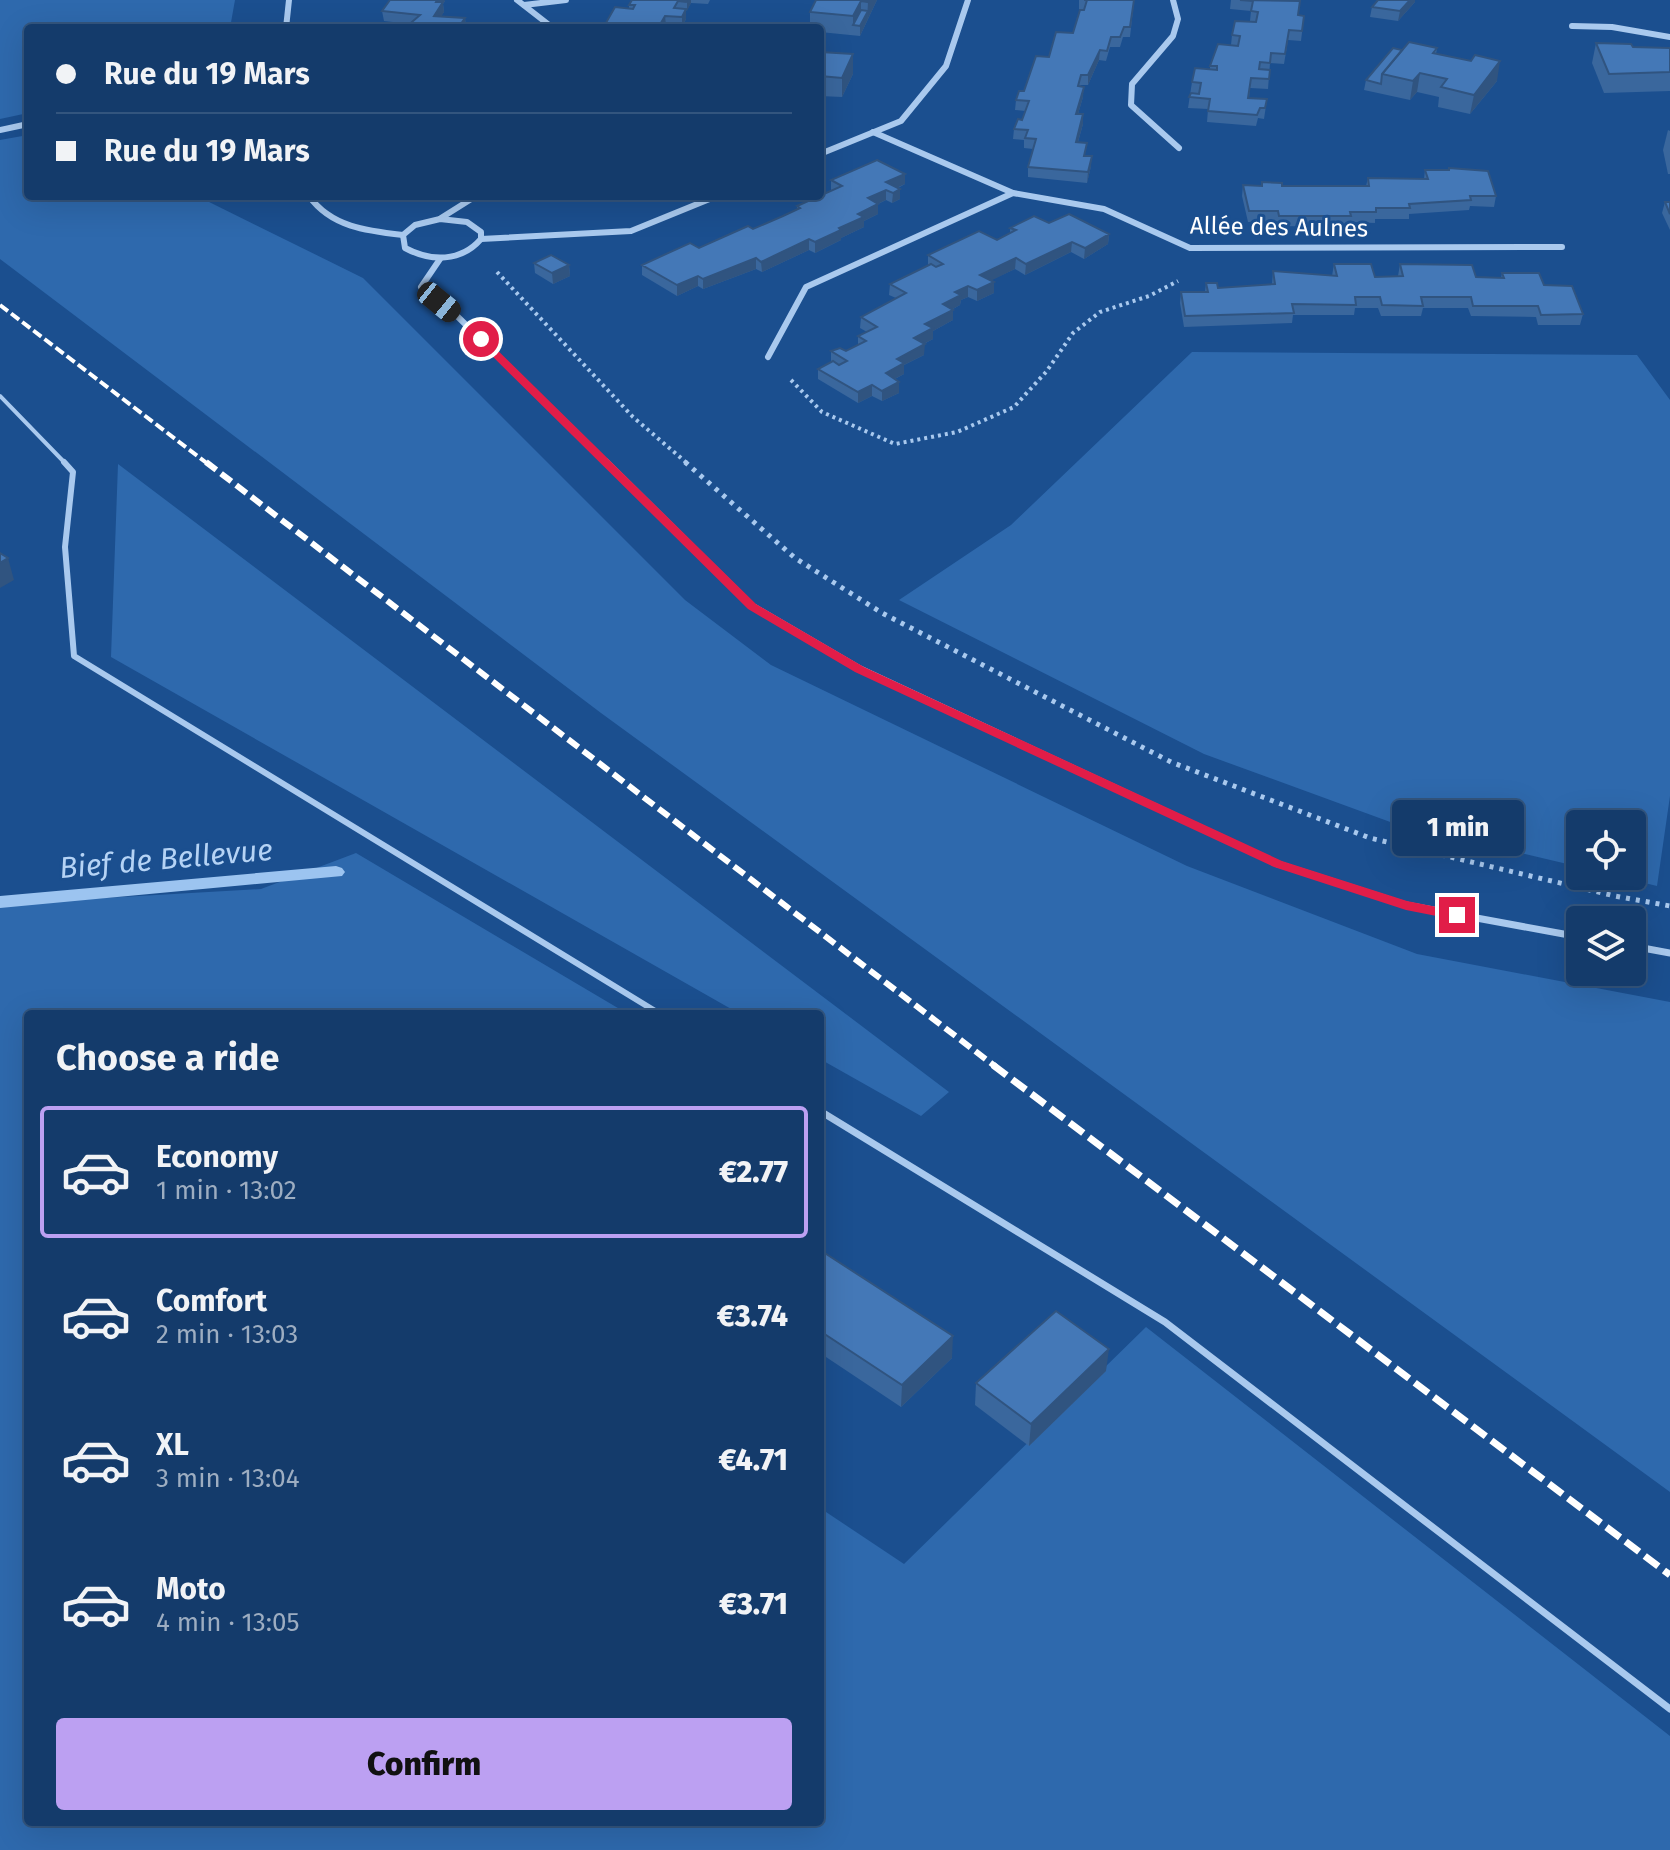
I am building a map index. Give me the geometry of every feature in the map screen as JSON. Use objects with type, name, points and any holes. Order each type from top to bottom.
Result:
[{"type":"street","points":[[286,24],[289,0]]},
{"type":"street","points":[[517,0],[548,24]]},
{"type":"street","points":[[523,5],[566,0]]},
{"type":"street","points":[[824,152],[901,121],[946,66],[968,0]]},
{"type":"street","points":[[1173,0],[1178,19],[1173,36],[1132,84],[1131,105],[1179,148]]},
{"type":"street","points":[[1572,26],[1612,27],[1670,37]]},
{"type":"street","points":[[0,130],[24,125]]},
{"type":"street","name":"Allée des Aulnes","points":[[873,132],[1013,193],[1104,209],[1190,248],[1562,247]]},
{"type":"street","points":[[768,357],[806,287],[1013,193]]},
{"type":"street","points":[[311,200],[315,207],[363,232],[403,235],[415,225],[454,219],[476,226],[481,232],[481,239]]},
{"type":"street","points":[[440,219],[470,200]]},
{"type":"street","points":[[403,235],[405,248],[415,255],[440,259],[466,253],[481,239],[631,231],[707,200]]},
{"type":"street","points":[[440,259],[421,287],[458,317],[752,606],[860,669],[1278,864],[1406,905],[1566,934]]},
{"type":"street","points":[[1646,949],[1670,953]]},
{"type":"lane","points":[[0,396],[73,472],[65,547],[74,656],[653,1010]]},
{"type":"lane","points":[[824,1113],[1165,1322],[1670,1709]]},
{"type":"path","points":[[481,239],[500,278],[633,417],[795,558],[882,613],[1171,762],[1370,838],[1615,896],[1670,906]]},
{"type":"path","points":[[768,357],[822,412],[895,444],[957,432],[1014,407],[1046,372],[1073,333],[1100,312],[1149,296],[1189,276],[1190,248]]},
{"type":"shaded area","points":[[0,0],[235,0],[231,24],[24,24],[24,114],[0,119]]},
{"type":"shaded area","points":[[24,136],[24,200],[205,200],[363,278],[685,600],[771,665],[1187,866],[1417,954],[1566,982],[1566,986],[1586,986],[1670,1002],[1670,1492],[601,713],[0,259],[0,140]]},
{"type":"shaded area","points":[[1192,352],[1637,355],[1670,400],[1670,796],[1657,886],[1646,883],[1646,810],[1566,810],[1566,864],[1393,823],[1204,754],[899,600],[1011,525]]},
{"type":"shaded area","points":[[118,464],[949,1092],[921,1116],[824,1061],[824,1010],[733,1010],[111,657]]},
{"type":"shaded area","points":[[356,853],[621,1010],[24,1010],[24,1826],[824,1826],[824,1511],[904,1564],[1146,1327],[1670,1736],[1670,1850],[0,1850],[0,904],[261,889]]},
{"type":"building","points":[[390,0],[437,0],[443,2],[434,16],[465,18],[461,24],[410,24],[420,15],[382,11]]},
{"type":"building","points":[[632,0],[687,0],[678,1],[674,8],[686,9],[682,17],[665,16],[660,24],[605,24],[615,7],[633,9],[635,5],[629,5]]},
{"type":"building","points":[[816,0],[868,0],[868,2],[861,1],[853,16],[810,12]]},
{"type":"building","points":[[1087,0],[1134,0],[1130,27],[1124,27],[1120,37],[1111,37],[1107,51],[1100,50],[1088,75],[1081,75],[1078,86],[1084,87],[1076,114],[1083,114],[1076,142],[1087,143],[1084,156],[1092,156],[1088,172],[1028,167],[1036,139],[1025,138],[1028,130],[1014,129],[1018,119],[1022,120],[1029,101],[1016,100],[1019,91],[1024,91],[1036,56],[1049,57],[1056,32],[1073,33],[1080,10],[1084,10]]},
{"type":"building","points":[[1240,0],[1300,1],[1298,15],[1304,16],[1302,31],[1289,30],[1285,54],[1271,53],[1270,63],[1260,62],[1259,69],[1270,70],[1269,79],[1251,78],[1248,98],[1267,99],[1265,108],[1260,108],[1257,115],[1208,111],[1210,99],[1189,97],[1191,93],[1199,94],[1201,83],[1192,82],[1195,68],[1217,70],[1217,66],[1210,66],[1218,44],[1238,46],[1240,36],[1232,35],[1235,21],[1256,22],[1258,12],[1251,11],[1253,1]]},
{"type":"building","points":[[1378,0],[1410,0],[1400,11],[1372,7]]},
{"type":"building","points":[[861,10],[868,11],[860,26],[853,25]]},
{"type":"building","points":[[1409,42],[1437,48],[1433,53],[1471,61],[1475,55],[1500,61],[1474,95],[1441,87],[1447,79],[1420,73],[1413,81],[1382,74]]},
{"type":"building","points":[[1596,43],[1670,48],[1670,72],[1609,74]]},
{"type":"building","points":[[1393,48],[1402,50],[1382,74],[1381,84],[1366,80]]},
{"type":"building","points":[[824,52],[853,54],[842,78],[824,76]]},
{"type":"building","points":[[877,160],[905,174],[886,182],[900,189],[893,193],[886,190],[868,198],[878,204],[858,214],[864,217],[815,242],[809,239],[761,262],[756,258],[703,279],[698,276],[677,285],[642,265],[690,243],[699,248],[748,226],[753,229],[800,208],[797,206],[810,200],[824,200],[824,194],[842,186],[831,180]]},
{"type":"building","points":[[1425,170],[1488,171],[1496,196],[1409,204],[1410,208],[1376,208],[1376,212],[1350,212],[1351,216],[1279,216],[1278,211],[1249,211],[1243,185],[1262,186],[1262,182],[1282,183],[1282,186],[1369,186],[1368,178],[1428,179]]},
{"type":"building","points":[[1069,214],[1109,234],[1085,248],[1072,242],[1026,264],[1016,258],[980,275],[994,282],[977,290],[968,286],[955,292],[961,295],[943,304],[953,310],[925,324],[933,328],[914,338],[925,344],[897,359],[904,363],[886,373],[899,382],[882,391],[872,385],[858,392],[818,369],[833,361],[839,365],[847,361],[831,351],[840,348],[846,351],[866,341],[858,336],[877,327],[861,317],[906,293],[890,284],[931,264],[936,267],[943,264],[928,255],[979,231],[997,240],[1016,230],[1010,228],[1034,216],[1049,223]]},
{"type":"building","points":[[551,255],[569,265],[552,273],[534,263]]},
{"type":"building","points":[[1334,264],[1371,264],[1375,277],[1403,276],[1400,264],[1472,265],[1476,277],[1504,278],[1502,273],[1539,273],[1544,285],[1572,286],[1583,314],[1541,315],[1538,306],[1473,306],[1471,297],[1421,297],[1423,306],[1382,305],[1380,297],[1355,297],[1356,305],[1292,304],[1294,313],[1185,316],[1181,292],[1208,292],[1206,283],[1217,283],[1218,288],[1275,284],[1273,271],[1337,276]]},
{"type":"building","points":[[824,1253],[953,1336],[902,1385],[824,1334]]},
{"type":"building","points":[[1056,1311],[1109,1349],[1031,1424],[976,1383]]},
{"type":"waterway","name":"Bief de Bellevue","points":[[0,902],[336,872]]},
{"type":"railway","points":[[0,305],[208,464]]},
{"type":"railway","points":[[206,462],[996,1067]]},
{"type":"railway","points":[[993,1065],[1670,1575]]},
{"type":"route","points":[[481,339],[752,606],[860,669],[1278,864],[1406,905],[1457,915]]}]
